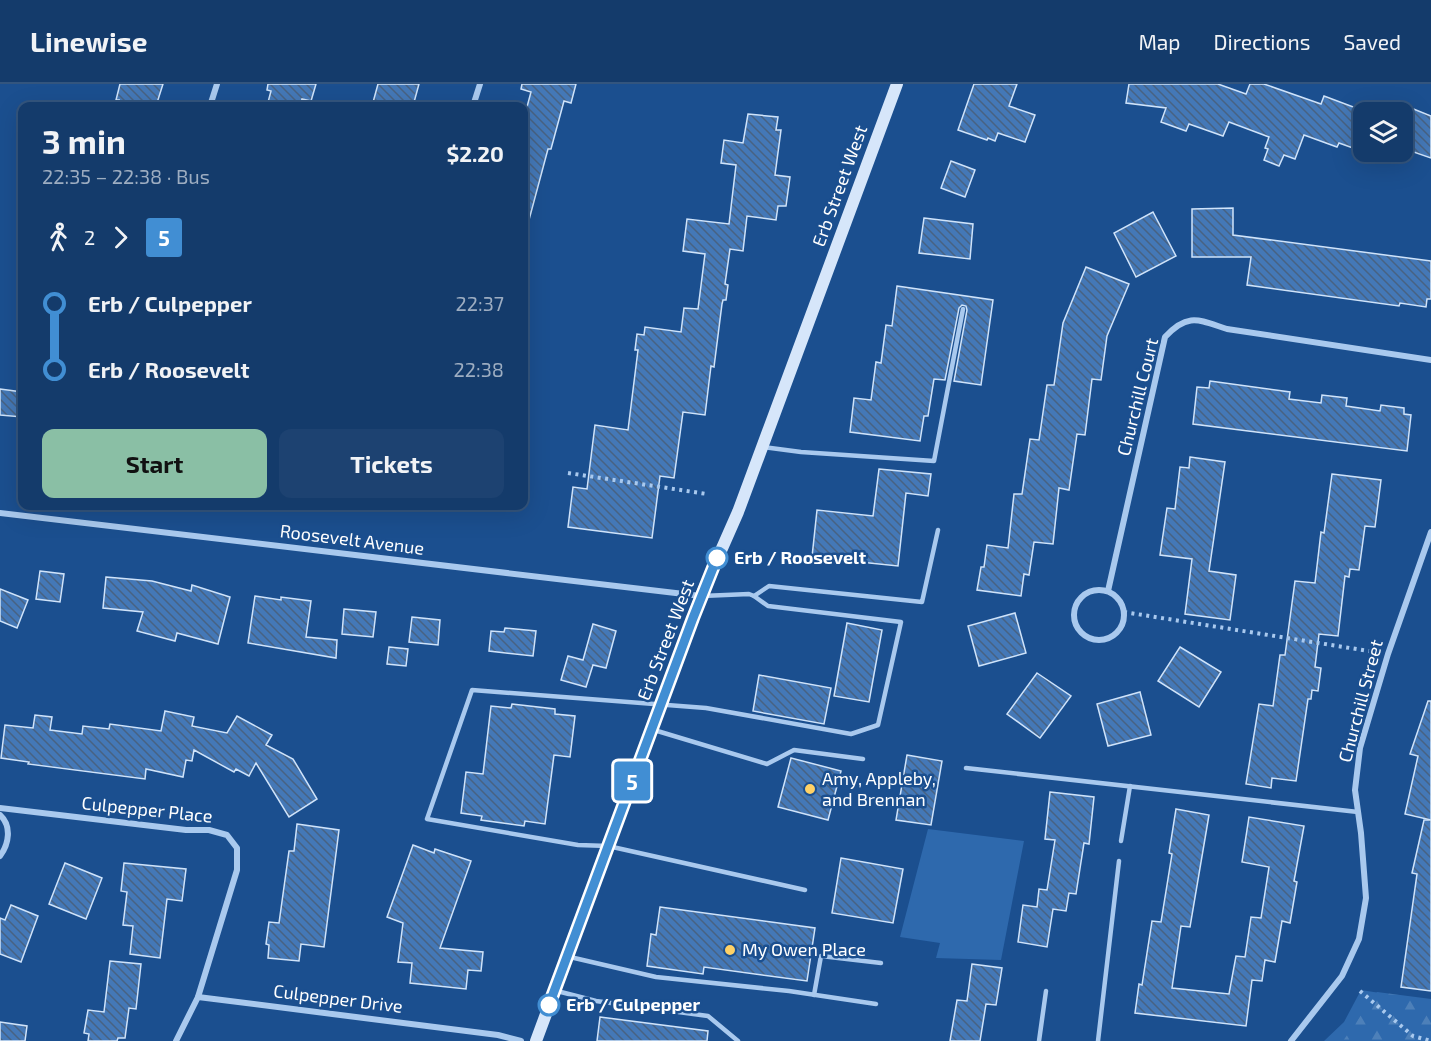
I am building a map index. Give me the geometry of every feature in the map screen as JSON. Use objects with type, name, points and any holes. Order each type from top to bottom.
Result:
[{"type":"main road","name":"Erb Street West","points":[[536,1041],[701,596],[738,512],[897,84]]},
{"type":"street","points":[[211,102],[217,84]]},
{"type":"street","points":[[474,102],[480,84]]},
{"type":"street","name":"Churchill Court","points":[[1108,591],[1165,337],[1176,325],[1195,319],[1227,329],[1431,360]]},
{"type":"street","name":"Roosevelt Avenue","points":[[0,513],[701,596]]},
{"type":"street","name":"Churchill Street","points":[[1291,1041],[1342,976],[1359,939],[1366,898],[1355,790],[1360,748],[1388,654],[1431,532]]},
{"type":"street","points":[[1091,591],[1108,591],[1119,600],[1124,612],[1122,625],[1106,640],[1092,640],[1080,632],[1075,625],[1076,605],[1081,597],[1091,591]]},
{"type":"street","name":"Culpepper Place","points":[[0,808],[186,830],[209,830],[227,835],[237,848],[237,870],[198,997]]},
{"type":"street","points":[[0,815],[7,826],[8,837],[0,856]]},
{"type":"street","points":[[176,1041],[198,997]]},
{"type":"street","name":"Culpepper Drive","points":[[198,997],[498,1035],[521,1041]]},
{"type":"lane","points":[[762,447],[801,452],[934,461],[963,309]]},
{"type":"lane","points":[[754,596],[769,586],[922,603],[938,530]]},
{"type":"lane","points":[[701,596],[748,594],[768,606],[901,622],[878,725],[851,734],[706,708],[472,690],[427,819],[578,845],[608,846],[806,890]]},
{"type":"lane","points":[[651,730],[767,764],[794,750],[863,759]]},
{"type":"lane","points":[[966,768],[1358,812]]},
{"type":"lane","points":[[1121,841],[1130,786]]},
{"type":"lane","points":[[1098,1041],[1119,861]]},
{"type":"lane","points":[[567,956],[656,977],[876,1004]]},
{"type":"lane","points":[[814,995],[820,956],[881,963]]},
{"type":"lane","points":[[555,990],[596,1001],[708,1016],[738,1041]]},
{"type":"lane","points":[[1039,1041],[1046,991]]},
{"type":"path","points":[[568,473],[707,494]]},
{"type":"path","points":[[1124,612],[1388,654]]},
{"type":"path","points":[[1360,991],[1413,1036],[1431,1041]]},
{"type":"path","points":[[1410,1041],[1413,1036]]},
{"type":"green space","points":[[928,829],[1024,841],[1001,960],[936,958],[940,943],[900,937]]},
{"type":"green space","points":[[1361,990],[1431,1001],[1431,1041],[1324,1041],[1344,1022]]},
{"type":"green space","points":[[1377,992],[1431,999],[1431,1041],[1343,1041]]},
{"type":"building","points":[[120,84],[163,84],[157,102],[118,102],[119,100],[116,100]]},
{"type":"building","points":[[268,84],[316,84],[311,101],[302,99],[301,102],[268,102],[271,91],[267,90]]},
{"type":"building","points":[[378,84],[419,84],[414,102],[373,102]]},
{"type":"building","points":[[522,84],[576,84],[571,103],[564,101],[551,149],[548,149],[529,220],[528,103],[531,92],[521,89]]},
{"type":"building","points":[[974,84],[1017,84],[1009,106],[1035,115],[1025,142],[998,133],[995,141],[988,138],[987,140],[958,130]]},
{"type":"building","points":[[1129,84],[1218,84],[1246,94],[1250,84],[1264,84],[1321,104],[1324,96],[1353,107],[1353,148],[1339,143],[1337,147],[1304,135],[1295,159],[1284,155],[1279,166],[1264,160],[1269,137],[1229,122],[1223,136],[1189,124],[1186,131],[1161,122],[1166,108],[1126,103]]},
{"type":"building","points":[[1413,109],[1431,116],[1431,158],[1413,152]]},
{"type":"building","points":[[748,114],[778,117],[776,130],[781,130],[775,175],[790,177],[786,206],[778,206],[776,220],[747,216],[743,251],[730,249],[725,284],[728,285],[726,300],[723,300],[722,304],[705,415],[683,412],[674,478],[660,476],[652,538],[568,527],[573,487],[587,489],[595,425],[628,430],[638,350],[635,350],[637,334],[644,335],[645,327],[681,332],[684,308],[698,309],[705,254],[683,251],[687,219],[729,224],[736,165],[721,163],[724,140],[743,143]]},
{"type":"building","points":[[951,161],[975,170],[965,197],[941,188]]},
{"type":"building","points":[[1233,208],[1233,235],[1431,261],[1431,299],[1427,299],[1426,307],[1400,303],[1399,306],[1247,285],[1251,257],[1192,257],[1192,209]]},
{"type":"building","points":[[1153,212],[1176,256],[1136,277],[1114,233]]},
{"type":"building","points":[[924,218],[973,224],[970,259],[919,253]]},
{"type":"building","points":[[1086,267],[1129,284],[1107,336],[1101,380],[1092,379],[1085,435],[1077,434],[1069,490],[1059,488],[1053,544],[1034,542],[1029,575],[1024,574],[1021,596],[977,590],[981,567],[984,567],[987,545],[1008,548],[1014,494],[1022,494],[1030,439],[1039,440],[1047,385],[1054,385],[1063,323]]},
{"type":"building","points":[[897,286],[993,300],[981,385],[954,381],[967,310],[966,306],[962,305],[959,308],[945,380],[934,379],[928,416],[924,416],[920,441],[850,432],[854,398],[871,400],[876,362],[881,363],[886,325],[892,326]]},
{"type":"building","points":[[1210,381],[1290,392],[1289,399],[1321,403],[1322,395],[1347,398],[1346,406],[1380,411],[1381,405],[1404,408],[1404,414],[1411,415],[1407,451],[1193,424],[1197,387],[1209,388]]},
{"type":"building","points":[[0,389],[18,391],[18,417],[0,415]]},
{"type":"building","points":[[1190,457],[1225,462],[1209,571],[1236,575],[1230,620],[1185,614],[1192,559],[1160,555],[1167,508],[1175,509],[1180,467],[1189,468]]},
{"type":"building","points":[[879,469],[931,474],[928,496],[906,493],[898,566],[812,557],[817,510],[873,516]]},
{"type":"building","points":[[1332,474],[1381,480],[1375,527],[1365,526],[1359,570],[1350,569],[1349,577],[1345,576],[1338,636],[1319,634],[1315,667],[1321,668],[1318,691],[1312,690],[1311,699],[1308,699],[1296,781],[1272,778],[1271,788],[1246,784],[1259,704],[1273,706],[1280,655],[1285,655],[1295,581],[1315,583],[1321,532],[1324,533]]},
{"type":"building","points":[[40,571],[64,574],[60,602],[36,599]]},
{"type":"building","points":[[106,577],[152,581],[191,591],[192,585],[230,597],[218,644],[177,633],[175,641],[137,631],[143,612],[103,608]]},
{"type":"building","points":[[0,589],[28,600],[17,628],[0,621]]},
{"type":"building","points":[[255,596],[311,601],[306,637],[337,640],[336,658],[248,643]]},
{"type":"building","points":[[344,609],[376,612],[373,637],[342,634]]},
{"type":"building","points":[[1015,613],[1026,653],[979,666],[968,626]]},
{"type":"building","points":[[412,617],[440,620],[438,645],[409,642]]},
{"type":"building","points":[[847,623],[882,630],[869,702],[834,696]]},
{"type":"building","points":[[593,624],[616,631],[606,668],[593,665],[586,687],[561,680],[568,656],[583,660]]},
{"type":"building","points":[[505,628],[536,631],[533,656],[489,651],[491,631],[504,632]]},
{"type":"building","points":[[389,647],[408,649],[406,666],[387,664]]},
{"type":"building","points":[[1180,647],[1221,672],[1199,707],[1158,681]]},
{"type":"building","points":[[1037,673],[1071,696],[1040,738],[1007,714]]},
{"type":"building","points":[[759,675],[831,688],[824,724],[753,711]]},
{"type":"building","points":[[1140,692],[1151,735],[1108,746],[1097,704]]},
{"type":"building","points":[[1428,701],[1431,701],[1431,820],[1405,814],[1418,756],[1410,754]]},
{"type":"building","points":[[512,704],[555,709],[555,714],[575,716],[570,757],[554,755],[545,824],[525,821],[524,826],[481,820],[482,816],[461,813],[466,772],[483,774],[491,706],[511,708]]},
{"type":"building","points":[[165,711],[194,717],[192,726],[227,733],[237,716],[272,735],[266,745],[293,759],[317,799],[289,817],[256,763],[249,776],[236,769],[234,772],[194,750],[192,761],[186,760],[183,777],[146,769],[145,779],[28,764],[29,762],[1,758],[5,725],[33,728],[35,715],[52,717],[50,730],[82,734],[83,726],[109,729],[110,724],[161,731]]},
{"type":"building","points":[[907,755],[942,761],[931,825],[896,820]]},
{"type":"building","name":"Amy, Appleby, and Brennan","points":[[791,758],[841,771],[828,820],[778,807]]},
{"type":"building","points":[[1050,792],[1094,797],[1089,844],[1084,843],[1076,894],[1069,893],[1066,911],[1053,909],[1047,947],[1018,942],[1023,905],[1037,907],[1039,889],[1047,890],[1055,840],[1045,839]]},
{"type":"building","points":[[1176,809],[1209,815],[1190,927],[1181,926],[1172,988],[1229,994],[1236,956],[1245,957],[1251,917],[1261,918],[1269,867],[1242,862],[1249,817],[1304,826],[1294,881],[1297,882],[1290,923],[1282,921],[1275,962],[1265,960],[1262,981],[1252,980],[1246,1026],[1135,1013],[1152,921],[1161,922],[1172,854],[1169,853]]},
{"type":"building","points":[[1424,820],[1431,820],[1431,991],[1401,987],[1417,874],[1412,873]]},
{"type":"building","points":[[297,824],[339,830],[324,947],[301,944],[299,961],[268,958],[269,945],[266,944],[269,922],[279,923],[289,851],[294,851]]},
{"type":"building","points":[[413,845],[434,853],[435,849],[471,861],[440,948],[483,952],[481,971],[468,970],[466,989],[410,983],[412,963],[398,962],[403,923],[387,917]]},
{"type":"building","points":[[841,858],[903,869],[893,923],[832,913]]},
{"type":"building","points":[[65,863],[102,878],[86,919],[49,904]]},
{"type":"building","points":[[124,863],[186,869],[182,901],[167,899],[160,958],[130,954],[133,926],[123,925],[127,892],[121,891]]},
{"type":"building","points":[[11,905],[38,916],[21,962],[0,954],[0,918],[5,920]]},
{"type":"building","name":"My Owen Place","points":[[660,907],[815,928],[807,981],[704,967],[703,974],[647,966],[651,934],[656,935]]},
{"type":"building","points":[[110,961],[141,964],[136,1009],[129,1008],[125,1038],[118,1038],[117,1041],[88,1041],[89,1034],[84,1033],[88,1010],[104,1012]]},
{"type":"building","points":[[972,964],[1002,968],[996,1005],[986,1004],[980,1041],[950,1041],[957,1000],[967,1001]]},
{"type":"building","points":[[600,1017],[708,1031],[707,1041],[597,1041]]},
{"type":"building","points":[[0,1022],[27,1026],[25,1041],[0,1041]]},
{"type":"bus line","name":"5","points":[[549,1005],[717,558]]},
{"type":"place","name":"Erb / Roosevelt","points":[[717,558]]},
{"type":"place","name":"Amy, Appleby, and Brennan","points":[[810,789]]},
{"type":"place","name":"My Owen Place","points":[[730,950]]},
{"type":"place","name":"Erb / Culpepper","points":[[549,1005]]}]
